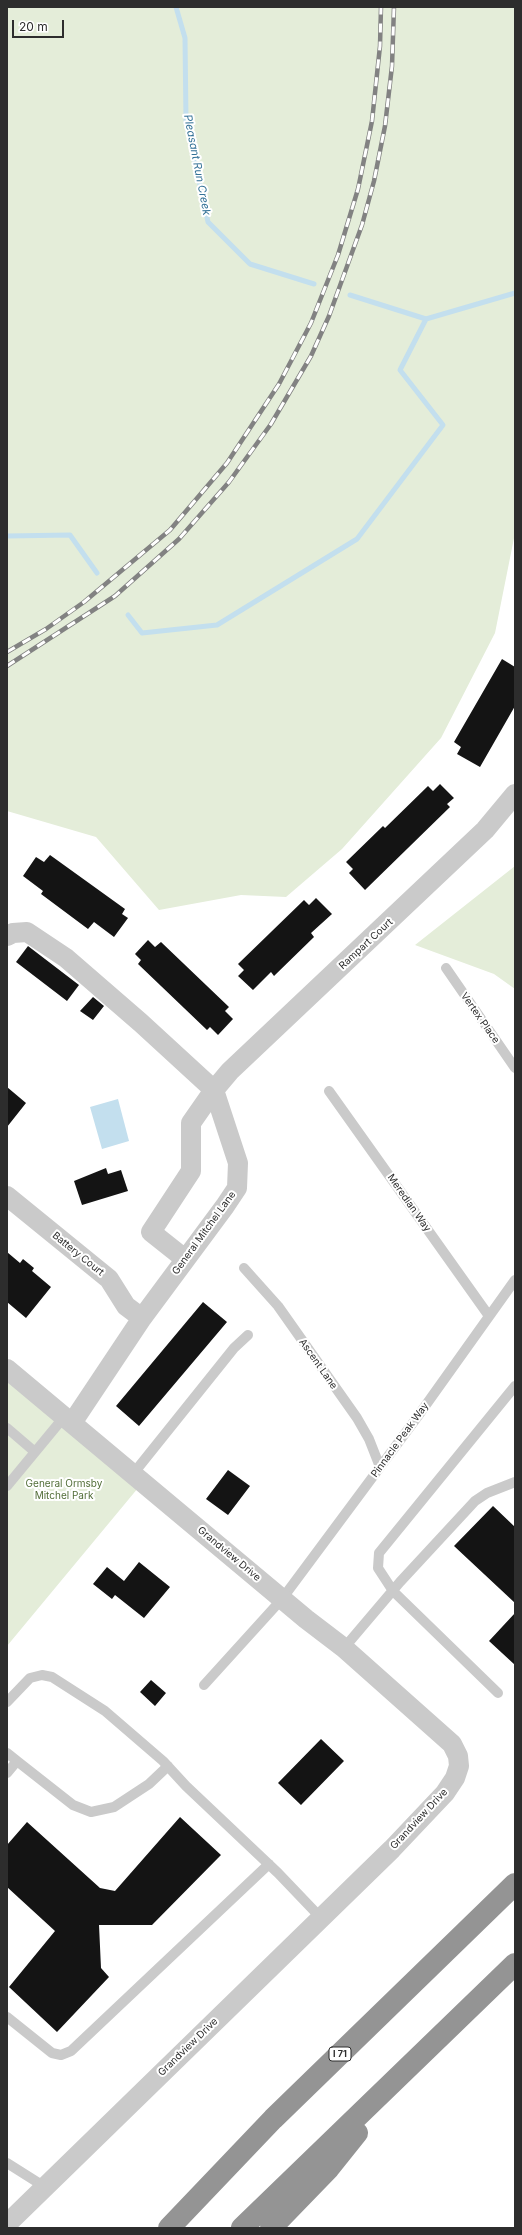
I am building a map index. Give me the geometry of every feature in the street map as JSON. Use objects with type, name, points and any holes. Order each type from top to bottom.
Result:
[{"type":"highway","name":"I 71","points":[[169,2228],[272,2119],[515,1884]]},
{"type":"highway","points":[[242,2228],[515,1964]]},
{"type":"highway","points":[[271,2228],[329,2168],[419,2057]]},
{"type":"street","name":"Rampart Court","points":[[185,1259],[151,1232],[191,1170],[191,1123],[214,1090],[230,1071],[485,830],[515,794]]},
{"type":"street","name":"General Mitchel Lane","points":[[7,936],[13,933],[27,932],[66,958],[141,1023],[214,1090],[238,1163],[237,1188],[68,1420]]},
{"type":"street","name":"Battery Court","points":[[7,1196],[109,1279],[126,1306],[142,1318]]},
{"type":"street","name":"Grandview Drive","points":[[7,1369],[344,1648],[452,1744],[458,1756],[459,1766],[455,1778],[445,1793],[392,1848],[7,2224]]},
{"type":"lane","name":"Vertex Place","points":[[446,968],[515,1068]]},
{"type":"lane","name":"Meredian Way","points":[[329,1090],[489,1316]]},
{"type":"lane","name":"Ascent Lane","points":[[244,1268],[278,1306],[357,1418],[369,1439],[380,1467]]},
{"type":"lane","name":"Pinnacle Peak Way","points":[[204,1685],[282,1598],[380,1467],[515,1280]]},
{"type":"lane","points":[[132,1474],[234,1348],[248,1335]]},
{"type":"lane","points":[[498,1693],[392,1591],[378,1568],[379,1553],[515,1386]]},
{"type":"lane","points":[[7,1486],[35,1452],[68,1420]]},
{"type":"lane","points":[[7,1428],[35,1452]]},
{"type":"lane","points":[[344,1648],[392,1591],[475,1501],[487,1493],[515,1482]]},
{"type":"lane","points":[[7,1702],[30,1678],[42,1675],[52,1677],[105,1711],[168,1766],[269,1864],[321,1918]]},
{"type":"lane","points":[[7,1753],[73,1805],[91,1812],[114,1807],[149,1784],[168,1766]]},
{"type":"lane","points":[[7,1773],[17,1761]]},
{"type":"lane","points":[[7,2017],[52,2053],[61,2055],[71,2052],[269,1864]]},
{"type":"lane","points":[[7,2163],[45,2187]]},
{"type":"green space","points":[[7,7],[515,7],[515,533],[495,633],[441,738],[342,849],[286,897],[241,895],[159,910],[96,837],[7,811]]},
{"type":"green space","points":[[515,866],[515,989],[494,974],[415,945]]},
{"type":"green space","name":"General Ormsby Mitchel Park","points":[[7,1369],[143,1482],[7,1646]]},
{"type":"water","points":[[118,1099],[129,1141],[102,1149],[90,1107]]},
{"type":"building","points":[[502,659],[515,667],[515,706],[480,767],[457,754],[461,747],[454,742]]},
{"type":"building","points":[[440,784],[454,798],[447,804],[450,807],[365,890],[349,873],[353,869],[346,862],[383,826],[385,828],[428,786],[433,791]]},
{"type":"building","points":[[50,855],[125,909],[122,914],[128,918],[114,937],[94,922],[88,929],[41,894],[43,891],[23,876],[36,857],[44,862]]},
{"type":"building","points":[[316,898],[332,914],[311,933],[314,937],[274,976],[271,972],[253,990],[238,976],[244,970],[238,964],[304,900],[309,905]]},
{"type":"building","points":[[148,940],[155,947],[161,942],[229,1007],[225,1011],[233,1019],[218,1035],[210,1027],[207,1030],[138,964],[141,960],[135,954]]},
{"type":"building","points":[[28,946],[79,985],[67,1001],[16,962]]},
{"type":"building","points":[[93,997],[104,1006],[93,1020],[80,1011]]},
{"type":"building","points":[[7,1087],[26,1103],[7,1127]]},
{"type":"building","points":[[106,1168],[108,1174],[121,1170],[128,1191],[82,1205],[74,1181]]},
{"type":"building","points":[[7,1252],[20,1263],[23,1259],[34,1268],[32,1271],[51,1287],[26,1318],[7,1302]]},
{"type":"building","points":[[203,1302],[227,1322],[139,1426],[116,1406]]},
{"type":"building","points":[[228,1470],[250,1486],[228,1515],[206,1499]]},
{"type":"building","points":[[493,1506],[515,1527],[515,1603],[454,1546]]},
{"type":"building","points":[[139,1562],[170,1587],[144,1618],[115,1595],[112,1599],[93,1584],[107,1567],[124,1581]]},
{"type":"building","points":[[515,1613],[515,1665],[489,1641]]},
{"type":"building","points":[[151,1680],[166,1693],[155,1706],[140,1692]]},
{"type":"building","points":[[321,1739],[344,1761],[301,1805],[278,1783]]},
{"type":"building","points":[[180,1817],[221,1855],[152,1925],[99,1925],[101,1968],[109,1977],[57,2032],[9,1987],[55,1931],[7,1887],[7,1845],[27,1822],[100,1888],[115,1891]]},
{"type":"waterway","name":"Pleasant Run Creek","points":[[176,7],[185,38],[186,121],[208,222],[250,264],[314,284]]},
{"type":"waterway","name":"Pleasant Run Creek","points":[[350,295],[426,319],[515,293]]},
{"type":"waterway","points":[[128,615],[142,633],[217,625],[357,539],[443,425],[400,370],[426,319]]},
{"type":"waterway","points":[[7,536],[70,535],[97,573]]},
{"type":"railway","points":[[7,652],[46,629],[84,602],[170,530],[227,463],[279,384],[311,323],[338,255],[358,189],[372,121],[380,46],[381,7]]},
{"type":"railway","points":[[7,666],[115,596],[179,539],[229,482],[271,424],[311,356],[329,316],[362,225],[374,181],[385,126],[392,66],[394,7]]}]
